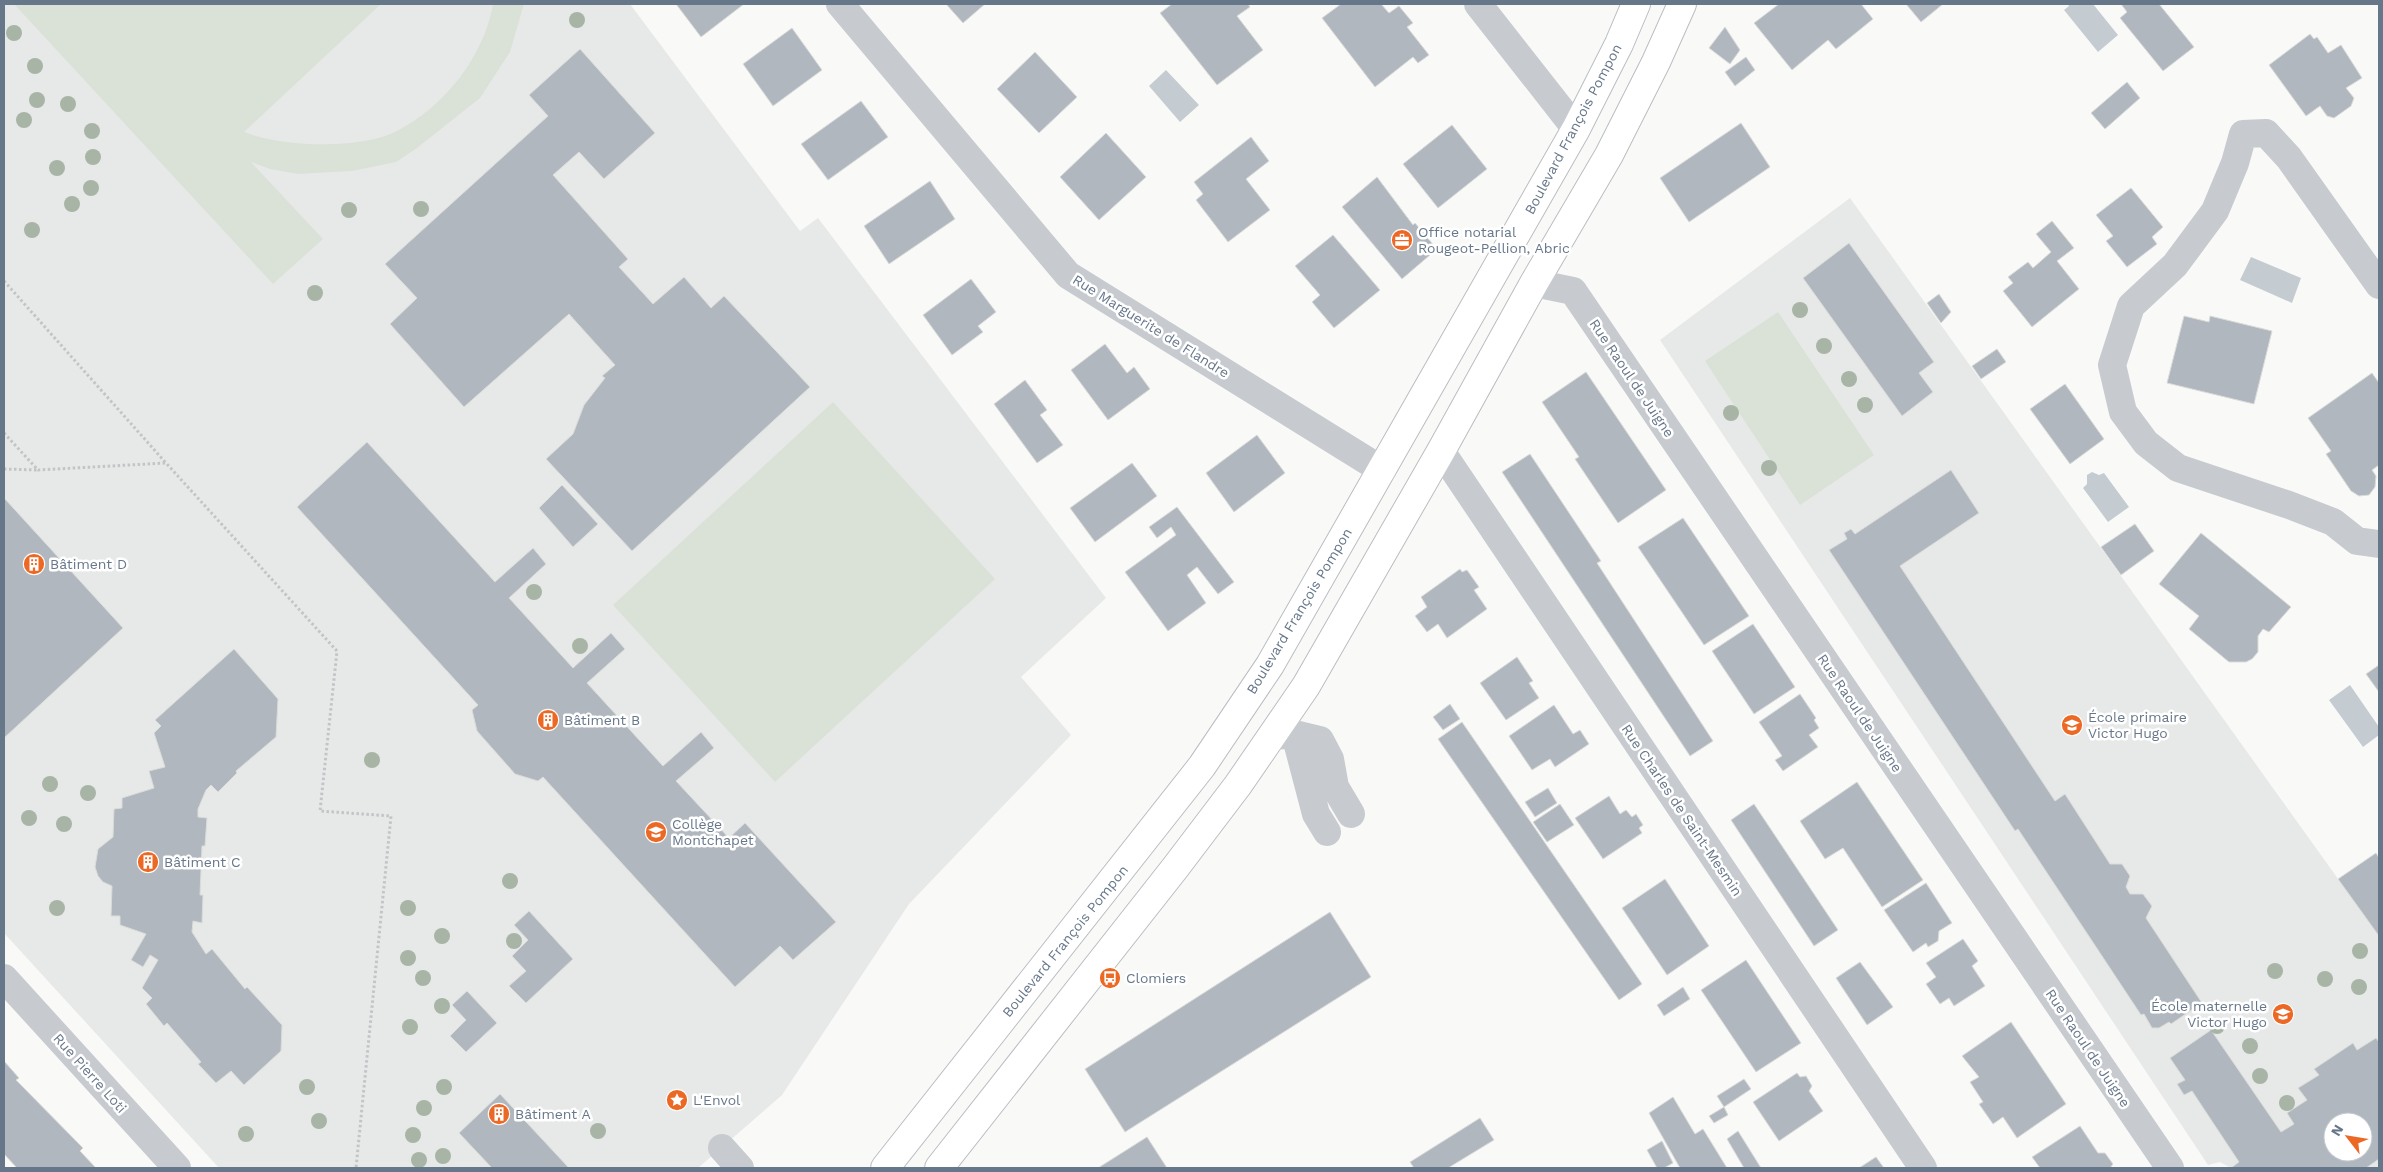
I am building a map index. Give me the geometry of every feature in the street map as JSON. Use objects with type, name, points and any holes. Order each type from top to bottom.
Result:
[{"type":"main road","name":"Boulevard François Pompon","points":[[885,1168],[1202,766],[1270,665],[1576,129],[1619,44],[1636,4]]},
{"type":"main road","points":[[939,1168],[1176,868],[1284,735],[1306,686],[1441,451],[1534,283],[1609,155],[1684,8]]},
{"type":"street","name":"Rue Marguerite de Flandre","points":[[840,4],[1068,274],[1382,470]]},
{"type":"street","points":[[1478,4],[1576,129]]},
{"type":"street","points":[[2379,285],[2305,180],[2266,133],[2243,134],[2235,163],[2215,211],[2175,265],[2131,306],[2112,365],[2123,412],[2146,444],[2178,468],[2289,505],[2333,522],[2357,540],[2379,544]]},
{"type":"street","name":"Rue Raoul de Juigne","points":[[1534,283],[1573,291],[2170,1168]]},
{"type":"street","name":"Rue Charles de Saint-Mesmin","points":[[1441,451],[1923,1168]]},
{"type":"street","points":[[1327,832],[1316,814],[1284,735],[1320,740],[1330,759],[1335,787],[1351,814]]},
{"type":"street","name":"Rue Pierre Loti","points":[[4,978],[177,1168]]},
{"type":"street","points":[[722,1148],[740,1168]]},
{"type":"path","points":[[5,284],[337,651],[320,811],[391,816],[356,1168]]},
{"type":"path","points":[[4,432],[38,470]]},
{"type":"path","points":[[4,469],[38,470],[166,462]]},
{"type":"shaded area","points":[[4,4],[630,4],[800,231],[818,218],[1106,598],[1021,677],[1071,735],[909,904],[782,1095],[698,1168],[219,1168],[4,933]]},
{"type":"shaded area","points":[[14,4],[381,4],[244,132],[279,141],[342,144],[381,137],[397,131],[431,108],[460,78],[471,60],[481,42],[493,4],[524,4],[510,52],[480,98],[417,148],[396,162],[352,171],[298,174],[270,169],[251,162],[323,239],[273,284]]},
{"type":"shaded area","points":[[2068,4],[2093,4],[2118,35],[2098,52],[2064,10],[2069,6]]},
{"type":"shaded area","points":[[1166,70],[1199,105],[1180,122],[1149,86]]},
{"type":"shaded area","name":"École primaire Victor Hugo","points":[[1850,198],[2379,936],[2379,1168],[2231,1168],[2220,1162],[2208,1165],[1660,340]]},
{"type":"shaded area","points":[[2251,257],[2301,278],[2292,303],[2240,280]]},
{"type":"shaded area","points":[[1778,312],[1874,455],[1800,505],[1705,361]]},
{"type":"shaded area","points":[[833,402],[995,579],[775,782],[613,605]]},
{"type":"shaded area","points":[[2092,472],[2099,475],[2104,473],[2129,507],[2108,522],[2083,488],[2087,484],[2087,475]]},
{"type":"shaded area","points":[[2350,685],[2379,727],[2379,735],[2363,747],[2329,700]]},
{"type":"building","points":[[676,4],[744,4],[701,37]]},
{"type":"building","points":[[946,4],[985,4],[963,23]]},
{"type":"building","points":[[1172,4],[1248,4],[1250,7],[1237,16],[1263,50],[1217,85],[1160,13]]},
{"type":"building","points":[[1341,4],[1381,4],[1389,13],[1399,6],[1413,23],[1407,27],[1429,55],[1418,63],[1413,57],[1375,87],[1322,18]]},
{"type":"building","points":[[1779,4],[1861,4],[1873,19],[1836,49],[1828,40],[1792,70],[1754,23]]},
{"type":"building","points":[[1906,4],[1943,4],[1921,22]]},
{"type":"building","points":[[2121,4],[2159,4],[2194,47],[2163,71],[2120,18],[2127,12]]},
{"type":"building","points":[[1725,27],[1740,50],[1730,64],[1709,48]]},
{"type":"building","points":[[792,28],[822,70],[773,106],[743,64]]},
{"type":"building","points":[[2310,34],[2314,39],[2317,37],[2328,53],[2341,45],[2362,78],[2346,88],[2354,98],[2351,106],[2334,118],[2327,116],[2320,106],[2306,116],[2269,65]]},
{"type":"building","points":[[580,49],[655,133],[604,179],[579,152],[553,175],[628,259],[619,267],[653,304],[684,277],[711,308],[724,296],[810,387],[632,551],[546,459],[573,434],[584,405],[605,378],[602,376],[615,365],[569,314],[464,407],[390,324],[417,298],[385,264],[548,116],[529,95]]},
{"type":"building","points":[[1035,52],[1077,97],[1039,133],[997,89]]},
{"type":"building","points":[[1746,57],[1755,70],[1735,86],[1725,72]]},
{"type":"building","points":[[2127,82],[2140,98],[2105,129],[2091,113]]},
{"type":"building","points":[[861,101],[888,137],[828,180],[801,144]]},
{"type":"building","points":[[1741,123],[1770,167],[1689,222],[1660,178]]},
{"type":"building","points":[[1452,125],[1487,169],[1438,208],[1403,164]]},
{"type":"building","points":[[1106,133],[1146,177],[1099,220],[1060,177]]},
{"type":"building","points":[[1251,137],[1269,161],[1246,179],[1270,210],[1228,242],[1196,200],[1203,194],[1194,182]]},
{"type":"building","points":[[1377,177],[1413,225],[1415,223],[1437,249],[1402,279],[1342,207]]},
{"type":"building","points":[[930,181],[955,219],[889,264],[864,226]]},
{"type":"building","points":[[2131,188],[2163,227],[2152,237],[2157,244],[2127,267],[2106,241],[2113,236],[2096,215]]},
{"type":"building","points":[[2052,221],[2074,248],[2057,261],[2079,289],[2032,327],[2003,291],[2013,283],[2008,277],[2028,262],[2033,268],[2051,252],[2036,234]]},
{"type":"building","points":[[1333,235],[1380,290],[1334,328],[1312,302],[1320,295],[1295,266]]},
{"type":"building","points":[[1849,243],[1934,362],[1919,373],[1933,392],[1902,416],[1803,278]]},
{"type":"building","points":[[971,279],[996,312],[978,326],[983,332],[952,355],[923,315]]},
{"type":"building","points":[[1939,294],[1951,312],[1941,323],[1927,303]]},
{"type":"building","points":[[2184,316],[2209,322],[2210,316],[2272,331],[2254,404],[2167,383]]},
{"type":"building","points":[[1105,344],[1127,373],[1134,367],[1150,389],[1108,420],[1071,370]]},
{"type":"building","points":[[1997,349],[2006,362],[1981,379],[1972,366]]},
{"type":"building","points":[[1586,372],[1666,490],[1618,523],[1575,459],[1579,457],[1542,402]]},
{"type":"building","points":[[2372,373],[2379,383],[2379,465],[2372,470],[2376,476],[2375,487],[2369,495],[2359,496],[2351,491],[2326,454],[2331,451],[2308,418]]},
{"type":"building","points":[[1025,380],[1047,410],[1040,415],[1063,445],[1037,463],[994,404]]},
{"type":"building","points":[[2065,384],[2104,439],[2070,464],[2030,409]]},
{"type":"building","points":[[1257,435],[1285,473],[1234,512],[1206,473]]},
{"type":"building","name":"Bâtiment B","points":[[367,442],[495,582],[533,548],[546,564],[509,598],[573,668],[611,633],[625,649],[587,683],[663,766],[701,732],[714,748],[676,781],[729,838],[745,823],[836,922],[793,960],[780,946],[735,987],[543,777],[538,781],[515,774],[477,731],[472,710],[478,705],[297,507]]},
{"type":"building","points":[[1530,454],[1601,561],[1597,563],[1713,741],[1690,756],[1502,472]]},
{"type":"building","points":[[1132,463],[1157,496],[1095,542],[1070,508]]},
{"type":"building","points":[[1951,470],[1979,513],[1900,566],[2055,801],[2065,794],[2110,864],[2122,864],[2130,876],[2126,887],[2130,894],[2143,894],[2152,906],[2146,918],[2202,1003],[2171,1024],[2169,1022],[2159,1028],[2152,1028],[2144,1014],[2141,1015],[2018,829],[2015,831],[1829,550],[1847,539],[1844,533],[1851,529],[1855,534]]},
{"type":"building","points":[[562,485],[598,524],[573,547],[539,508]]},
{"type":"building","name":"Bâtiment D","points":[[4,500],[123,628],[4,738]]},
{"type":"building","points":[[1177,507],[1234,582],[1218,594],[1197,567],[1187,575],[1206,603],[1168,631],[1125,572],[1176,535],[1171,527],[1157,538],[1149,527]]},
{"type":"building","points":[[1683,518],[1749,616],[1704,645],[1638,547]]},
{"type":"building","points":[[2135,524],[2154,551],[2121,575],[2101,547]]},
{"type":"building","points":[[2201,533],[2291,607],[2269,632],[2263,629],[2258,636],[2258,652],[2252,659],[2246,662],[2229,662],[2189,629],[2199,616],[2159,584]]},
{"type":"building","points":[[1460,569],[1462,572],[1467,570],[1479,587],[1474,590],[1487,609],[1447,638],[1438,624],[1427,632],[1415,616],[1427,607],[1421,597]]},
{"type":"building","points":[[1753,624],[1795,687],[1754,714],[1712,651]]},
{"type":"building","name":"Bâtiment C","points":[[234,649],[278,699],[276,737],[236,771],[237,773],[218,792],[211,785],[206,790],[198,809],[198,817],[207,818],[205,846],[202,846],[200,895],[203,895],[202,923],[193,921],[192,932],[206,954],[212,949],[245,989],[247,987],[282,1025],[281,1051],[244,1085],[231,1071],[216,1083],[198,1064],[201,1062],[167,1023],[164,1026],[146,1004],[152,998],[142,988],[158,960],[150,955],[143,967],[131,960],[146,934],[120,925],[120,916],[111,916],[112,886],[103,882],[98,876],[95,867],[98,849],[113,837],[114,809],[122,808],[122,798],[154,788],[149,771],[165,767],[154,733],[161,726],[155,720]]},
{"type":"building","points":[[1517,657],[1533,681],[1529,683],[1539,698],[1506,720],[1480,683]]},
{"type":"building","points":[[2379,665],[2379,692],[2366,674]]},
{"type":"building","points":[[1800,694],[1816,718],[1814,720],[1819,728],[1809,735],[1818,747],[1783,771],[1775,760],[1782,756],[1759,722]]},
{"type":"building","points":[[1450,704],[1460,719],[1443,730],[1433,717]]},
{"type":"building","points":[[1554,705],[1573,734],[1580,730],[1589,744],[1555,767],[1550,759],[1532,770],[1509,736]]},
{"type":"building","points":[[1462,722],[1642,984],[1619,1000],[1438,739]]},
{"type":"building","points":[[1857,782],[1923,880],[1882,907],[1843,848],[1825,859],[1800,821]]},
{"type":"building","points":[[1548,788],[1557,803],[1535,817],[1525,802]]},
{"type":"building","points":[[1609,796],[1620,814],[1626,810],[1632,817],[1636,814],[1643,825],[1639,828],[1642,833],[1603,859],[1575,818]]},
{"type":"building","points":[[1560,804],[1574,825],[1547,842],[1533,822]]},
{"type":"building","points":[[1754,804],[1838,930],[1814,946],[1731,820]]},
{"type":"building","points":[[2376,853],[2379,858],[2379,936],[2338,879]]},
{"type":"building","points":[[1665,879],[1709,946],[1667,975],[1622,908]]},
{"type":"building","points":[[1926,883],[1952,923],[1939,931],[1938,941],[1928,947],[1926,943],[1913,952],[1884,910]]},
{"type":"building","points":[[529,911],[573,959],[526,1003],[509,986],[526,971],[512,956],[528,940],[514,925]]},
{"type":"building","points":[[1330,912],[1371,977],[1125,1132],[1085,1069]]},
{"type":"building","points":[[1963,939],[1978,961],[1972,966],[1985,986],[1954,1006],[1949,998],[1940,1004],[1926,984],[1936,977],[1926,963]]},
{"type":"building","points":[[1746,960],[1801,1043],[1756,1072],[1701,990]]},
{"type":"building","points":[[1860,962],[1893,1007],[1867,1025],[1836,978]]},
{"type":"building","points":[[1683,987],[1690,999],[1664,1016],[1657,1005]]},
{"type":"building","points":[[467,991],[497,1023],[466,1052],[450,1036],[466,1020],[452,1005]]},
{"type":"building","points":[[2011,1022],[2066,1104],[2017,1138],[2003,1117],[1993,1124],[1979,1104],[1983,1102],[1970,1082],[1979,1077],[1962,1056]]},
{"type":"building","points":[[2211,1030],[2281,1132],[2294,1124],[2287,1113],[2307,1100],[2298,1088],[2319,1075],[2314,1069],[2353,1043],[2357,1050],[2376,1038],[2379,1042],[2379,1159],[2366,1168],[2231,1168],[2239,1162],[2192,1091],[2184,1095],[2177,1084],[2185,1080],[2170,1058]]},
{"type":"building","points":[[4,1061],[19,1078],[16,1080],[83,1148],[80,1151],[96,1168],[17,1168],[4,1154]]},
{"type":"building","points":[[1797,1073],[1800,1077],[1806,1076],[1812,1086],[1809,1091],[1823,1111],[1779,1141],[1753,1102]]},
{"type":"building","points":[[1744,1079],[1751,1089],[1724,1107],[1717,1096]]},
{"type":"building","name":"Bâtiment A","points":[[500,1094],[569,1168],[492,1168],[459,1133]]},
{"type":"building","points":[[1673,1097],[1695,1134],[1703,1129],[1727,1168],[1680,1168],[1649,1113]]},
{"type":"building","points":[[1724,1107],[1728,1115],[1714,1123],[1709,1116]]},
{"type":"building","points":[[1480,1118],[1494,1140],[1448,1168],[1414,1168],[1410,1162]]},
{"type":"building","points":[[2080,1126],[2098,1153],[2105,1153],[2113,1164],[2110,1168],[2040,1168],[2032,1157]]},
{"type":"building","points":[[1738,1131],[1761,1168],[1744,1168],[1727,1139]]},
{"type":"building","points":[[1147,1137],[1167,1168],[1098,1168]]},
{"type":"building","points":[[1662,1141],[1673,1163],[1664,1168],[1657,1168],[1647,1150]]},
{"type":"building","points":[[1876,1157],[1884,1168],[1859,1168]]},
{"type":"place","name":"Office notarial Rougeot-Pellion, Abric","points":[[1402,240]]},
{"type":"place","name":"Bâtiment D","points":[[34,564]]},
{"type":"place","name":"Bâtiment B","points":[[548,720]]},
{"type":"place","name":"École primaire Victor Hugo","points":[[2072,725]]},
{"type":"place","name":"Collège Montchapet","points":[[656,832]]},
{"type":"place","name":"Bâtiment C","points":[[148,862]]},
{"type":"place","name":"Clomiers","points":[[1110,978]]},
{"type":"place","name":"École maternelle Victor Hugo","points":[[2283,1014]]},
{"type":"place","name":"L'Envol","points":[[677,1100]]},
{"type":"place","name":"Bâtiment A","points":[[499,1114]]}]
